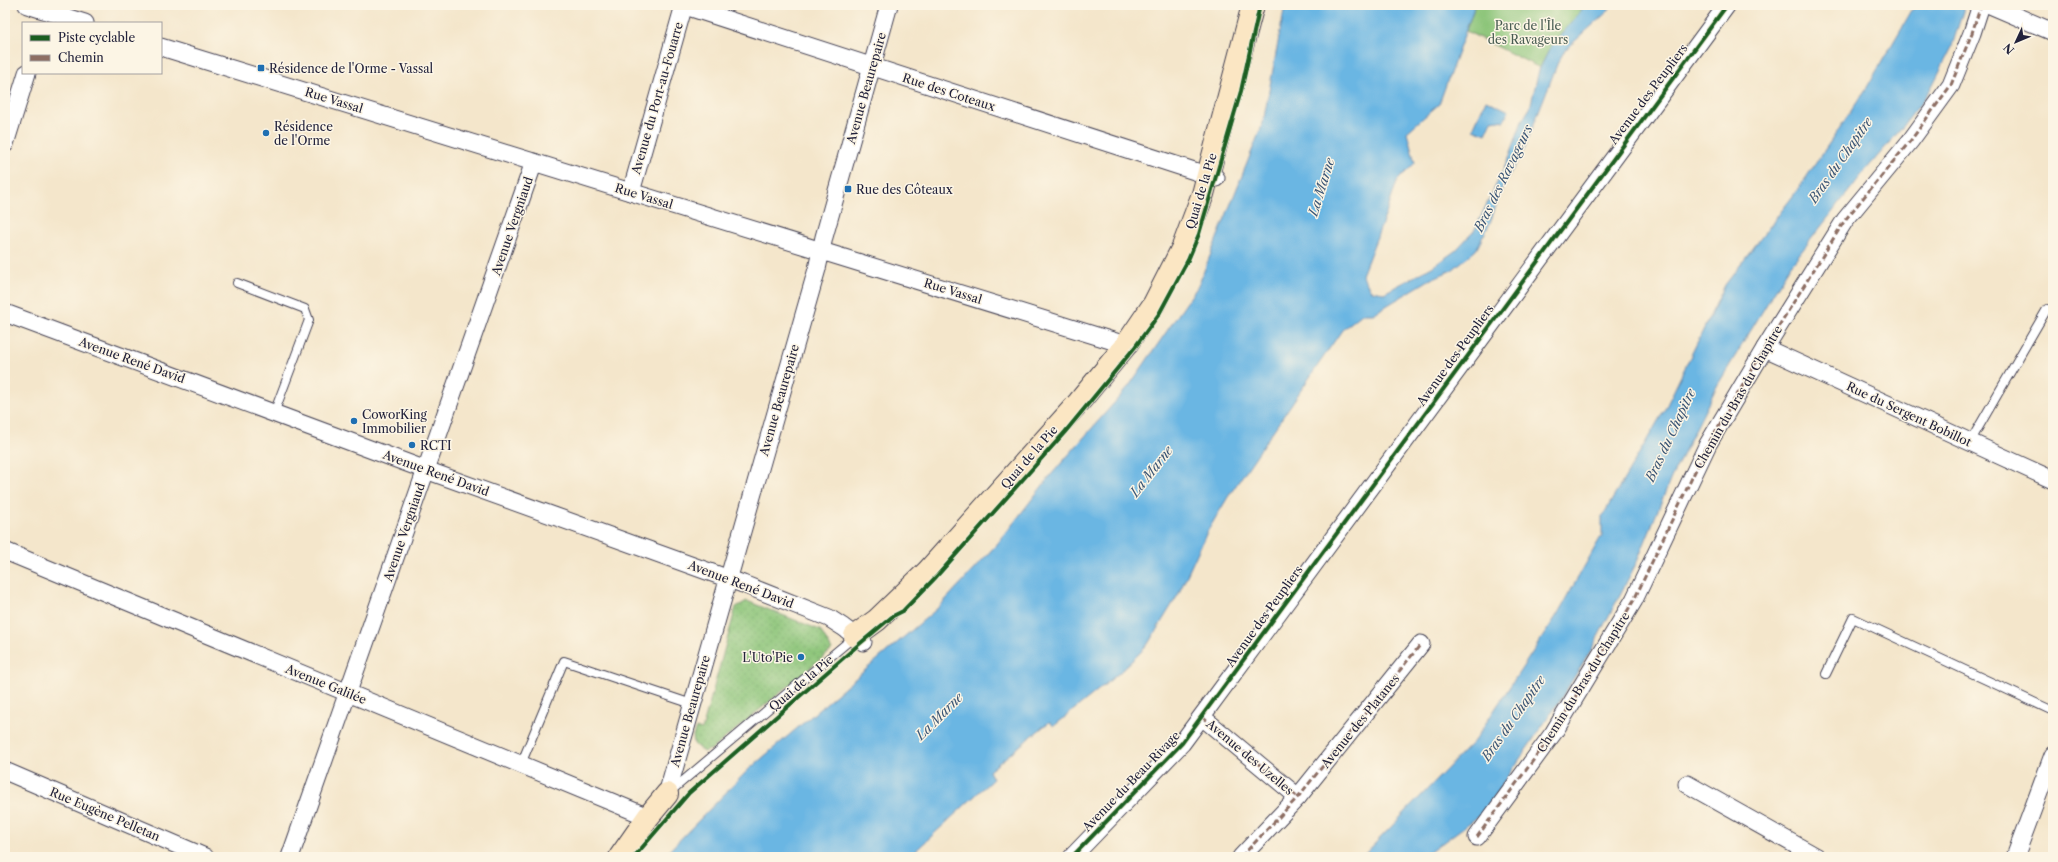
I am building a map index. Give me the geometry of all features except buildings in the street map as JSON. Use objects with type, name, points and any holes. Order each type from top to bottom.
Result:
[{"type":"street","points":[[26,5],[45,13],[81,22]]},
{"type":"street","name":"Rue des Coteaux","points":[[683,5],[1212,177]]},
{"type":"street","name":"Avenue du Port-au-Fouarre","points":[[631,192],[683,5]]},
{"type":"street","name":"Avenue Beaurepaire","points":[[667,794],[821,250],[871,66],[890,5]]},
{"type":"street","name":"Quai de la Pie","points":[[853,642],[927,572],[1074,407],[1126,345],[1154,304],[1183,247],[1212,177],[1253,5]]},
{"type":"street","name":"Avenue des Peupliers","points":[[1202,717],[1727,5]]},
{"type":"street","name":"Chemin du Bras du Chapitre","points":[[1477,838],[1554,732],[1634,600],[1708,444],[1765,348],[1845,220],[1911,140],[1951,86],[1972,33],[1981,5]]},
{"type":"street","points":[[1990,5],[2053,32]]},
{"type":"street","name":"Rue Vassal","points":[[162,47],[1126,345]]},
{"type":"street","points":[[5,144],[27,74]]},
{"type":"street","name":"Avenue Vergniaud","points":[[290,857],[534,162]]},
{"type":"street","name":"Avenue René David","points":[[5,313],[426,470],[728,579],[829,618],[853,642]]},
{"type":"street","name":"Rue du Sergent Bobillot","points":[[1765,348],[2053,480]]},
{"type":"street","name":"Avenue Galilée","points":[[5,551],[648,816]]},
{"type":"street","name":"Avenue des Platanes","points":[[1241,857],[1298,797],[1421,644]]},
{"type":"street","name":"Avenue des Uzelles","points":[[1202,717],[1298,797]]},
{"type":"street","name":"Avenue du Beau Rivage","points":[[1072,857],[1182,743],[1202,717]]},
{"type":"street","points":[[2015,857],[2053,755]]},
{"type":"street","name":"Rue Eugène Pelletan","points":[[5,771],[205,857]]},
{"type":"street","points":[[1687,784],[1817,857]]},
{"type":"street","points":[[620,857],[648,816],[667,794]]},
{"type":"lane","points":[[237,283],[305,309],[310,320],[274,413]]},
{"type":"lane","points":[[1970,442],[2047,309]]},
{"type":"lane","points":[[1826,674],[1853,618],[2053,711]]},
{"type":"lane","name":"Quai de la Pie","points":[[667,794],[853,642]]},
{"type":"lane","points":[[521,764],[564,661],[692,704]]},
{"type":"green space","name":"Parc de l'Île des Ravageurs","points":[[1475,5],[1586,5],[1550,48],[1540,68],[1466,31]]},
{"type":"green space","points":[[747,601],[820,630],[832,650],[712,749],[703,752],[694,744],[693,736],[696,728],[702,730],[736,607]]},
{"type":"water","points":[[1285,5],[1475,5],[1439,104],[1407,132],[1415,163],[1397,181],[1389,206],[1362,275],[1371,291],[1384,293],[1432,267],[1455,251],[1474,231],[1509,158],[1522,121],[1530,108],[1539,70],[1550,48],[1586,5],[1612,5],[1607,12],[1565,50],[1558,62],[1523,152],[1503,185],[1490,223],[1476,250],[1452,270],[1429,280],[1373,314],[1362,314],[1342,330],[1228,497],[1207,532],[1178,595],[1146,647],[1119,673],[1054,726],[1049,722],[989,771],[993,779],[909,857],[663,857],[747,771],[939,607],[998,543],[1050,476],[1129,386],[1198,286],[1263,123]]},
{"type":"water","name":"Bras du Chapitre","points":[[1915,5],[1965,5],[1951,49],[1930,90],[1902,128],[1864,172],[1790,266],[1717,386],[1671,478],[1636,564],[1591,650],[1562,697],[1483,813],[1423,857],[1362,857],[1474,741],[1557,615],[1602,535],[1602,517],[1665,409],[1725,285],[1799,188],[1866,89]]},
{"type":"water","points":[[1486,100],[1509,111],[1504,121],[1492,121],[1486,134],[1473,129]]},
{"type":"marked path","points":[[1477,837],[1554,732],[1634,600],[1708,444],[1765,348],[1845,220],[1911,140],[1951,85],[1972,33],[1981,5]]},
{"type":"marked path","points":[[1241,857],[1298,797],[1421,644]]},
{"type":"marked path","points":[[1202,717],[1298,797]]},
{"type":"cycle path","points":[[634,857],[689,793],[857,646],[893,616],[903,611],[936,577],[1065,432],[1135,347],[1159,314],[1188,260],[1199,234],[1241,91],[1260,5]]},
{"type":"cycle path","points":[[1072,857],[1182,743],[1727,5]]},
{"type":"place","name":"Résidence de l'Orme - Vassal","points":[[261,68]]},
{"type":"place","name":"Résidence de l'Orme","points":[[266,133]]},
{"type":"place","name":"Rue des Côteaux","points":[[848,189]]},
{"type":"place","name":"CoworKing Immobilier","points":[[354,421]]},
{"type":"place","name":"RCTI","points":[[412,445]]},
{"type":"place","name":"L'Uto'Pie","points":[[801,657]]},
{"type":"water label","name":"Bras des Ravageurs","points":[[1503,178]]},
{"type":"water label","name":"La Marne","points":[[1321,187]]},
{"type":"water label","name":"La Marne","points":[[1151,471]]},
{"type":"water label","name":"La Marne","points":[[939,716]]}]
